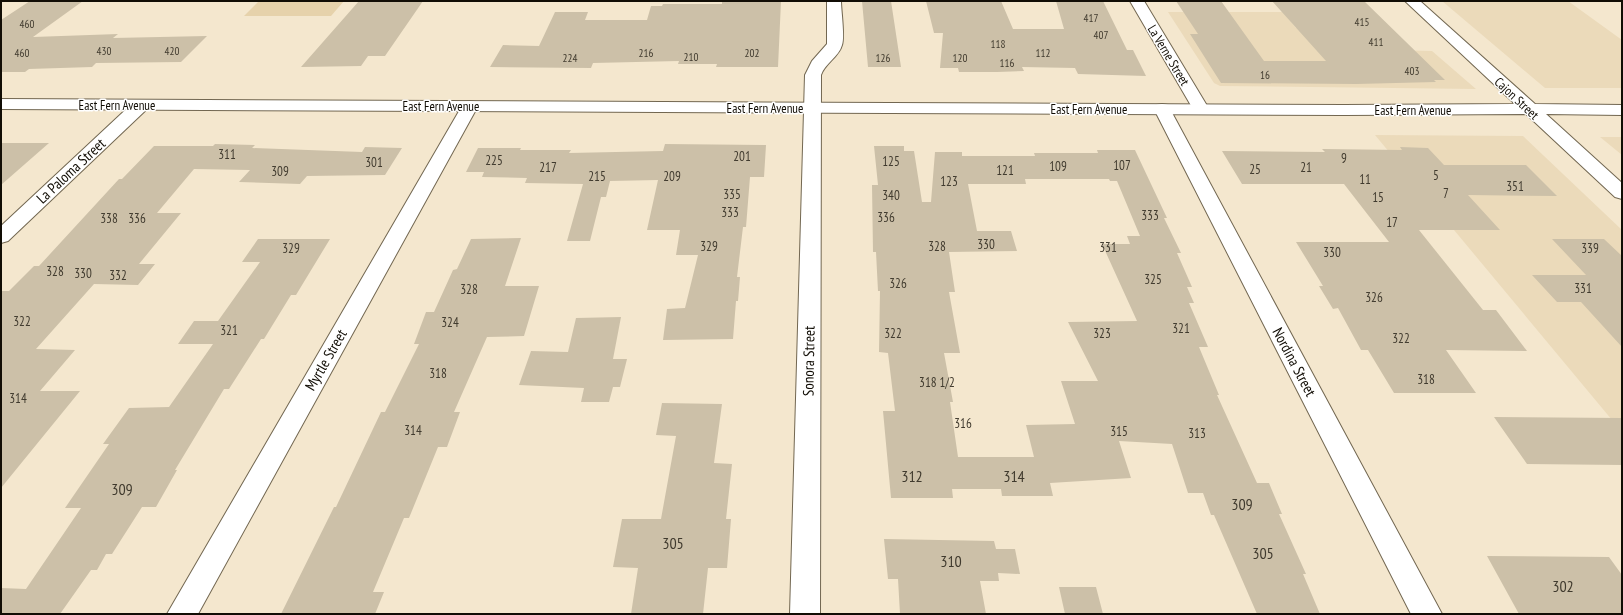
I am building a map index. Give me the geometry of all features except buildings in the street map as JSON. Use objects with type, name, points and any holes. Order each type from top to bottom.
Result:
[{"type":"street","name":"Sonora Street","points":[[806,614],[813,75],[815,67],[824,55],[832,50],[835,44],[834,1]]},
{"type":"street","name":"La Verne Street","points":[[1137,1],[1201,109]]},
{"type":"street","name":"Cajon Street","points":[[1412,1],[1528,109],[1622,193]]},
{"type":"street","name":"East Fern Avenue","points":[[1,104],[1622,110]]},
{"type":"street","name":"La Paloma Street","points":[[1,237],[141,105]]},
{"type":"street","name":"Myrtle Street","points":[[182,614],[470,106]]},
{"type":"street","name":"Nordina Street","points":[[1162,109],[1427,614]]},
{"type":"shaded area","points":[[259,1],[344,1],[331,16],[244,16]]},
{"type":"shaded area","points":[[1442,1],[1568,1],[1622,40],[1622,88],[1545,88]]},
{"type":"shaded area","points":[[1168,12],[1283,12],[1296,28],[1328,28],[1348,49],[1432,51],[1476,89],[1220,86],[1214,83]]},
{"type":"shaded area","points":[[1375,135],[1523,136],[1622,230],[1622,432]]},
{"type":"shaded area","points":[[1600,137],[1622,137],[1622,155]]}]
